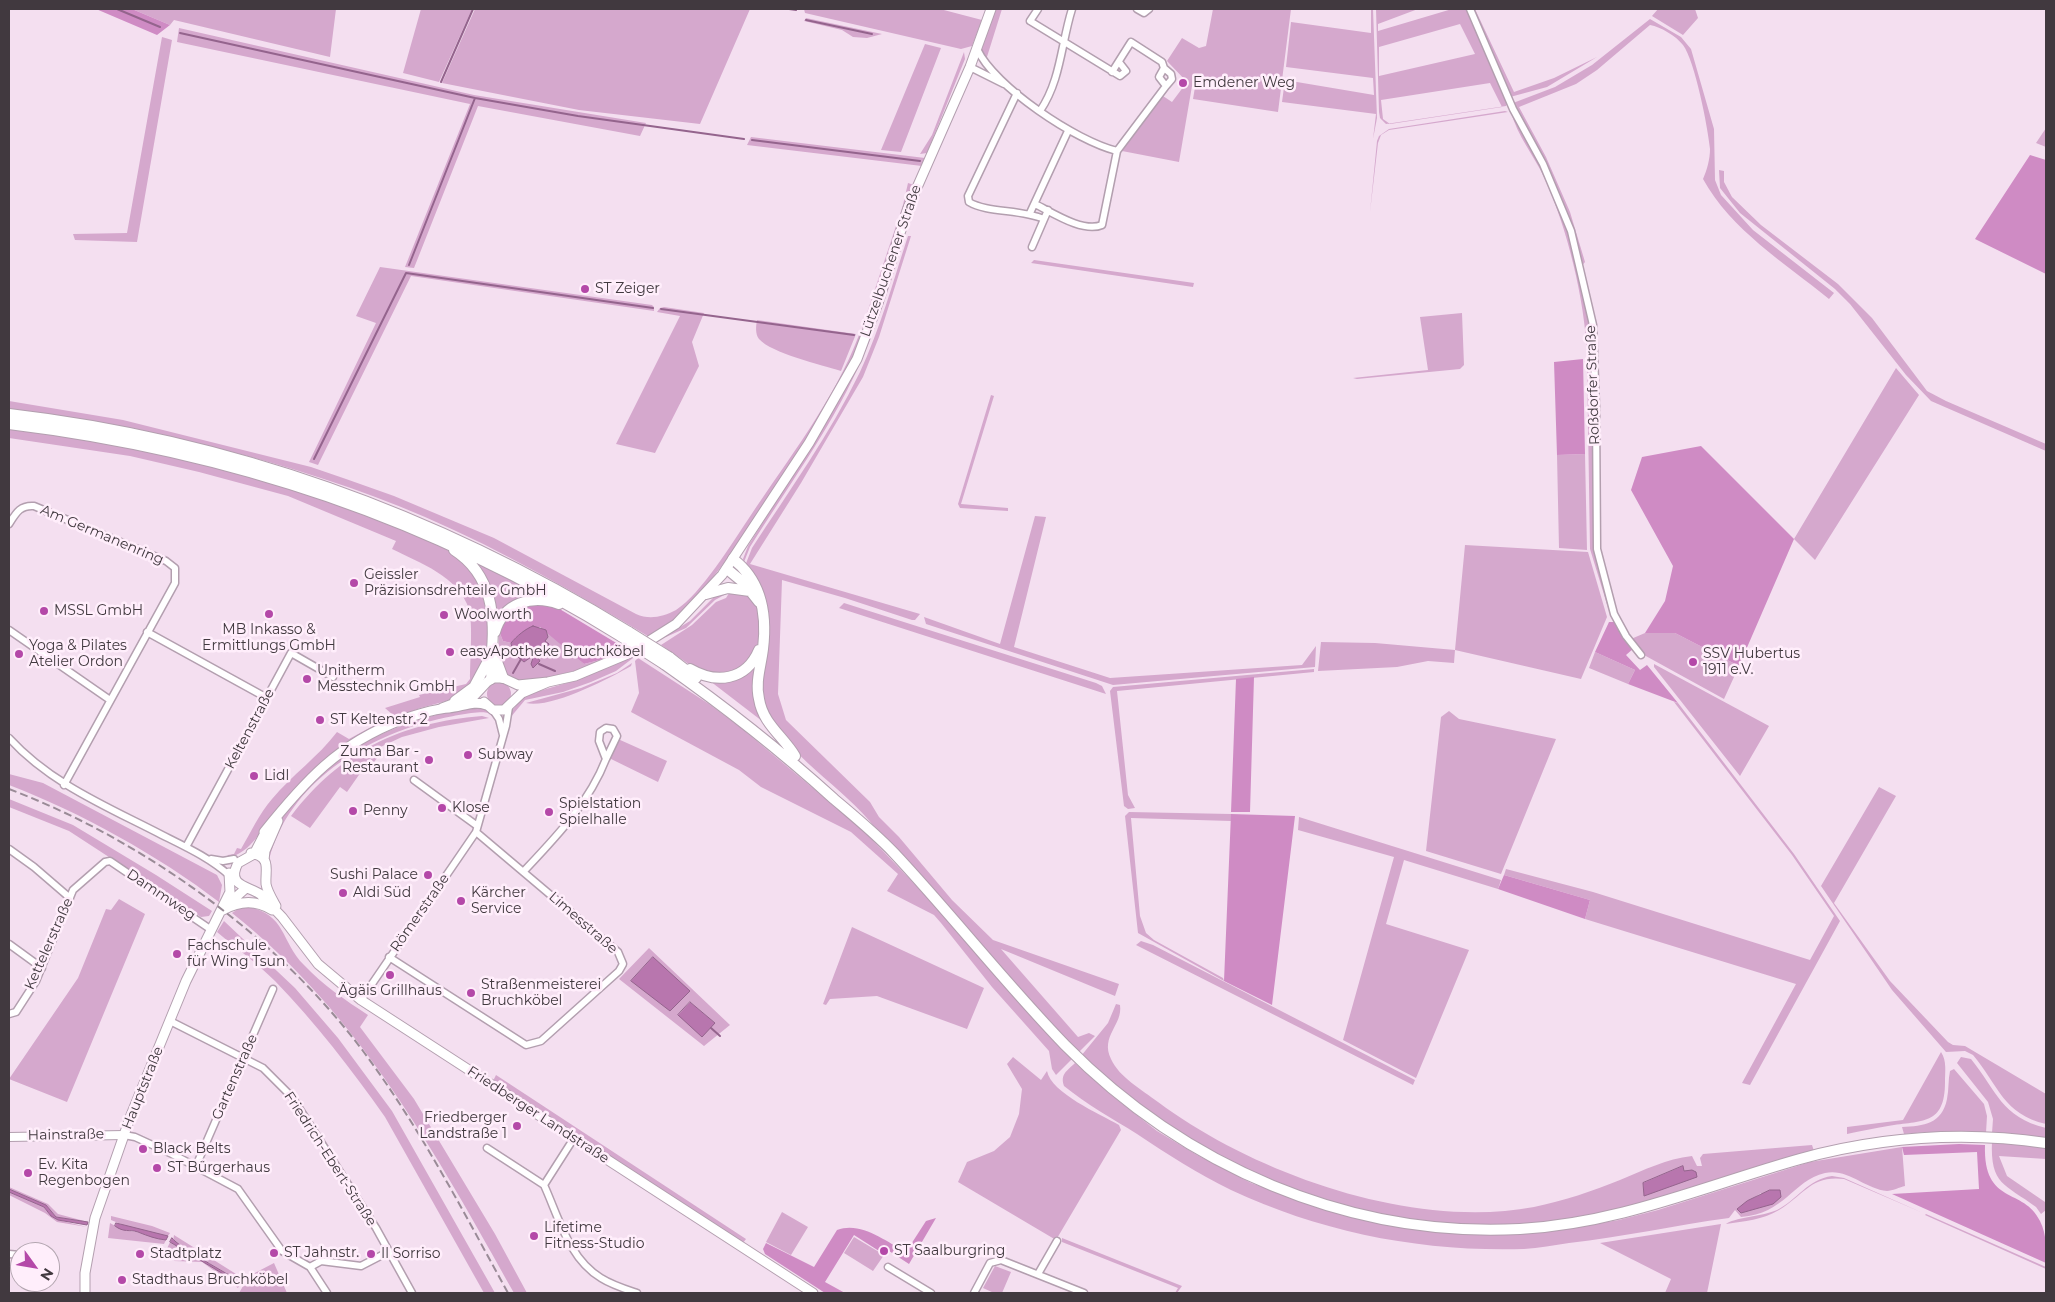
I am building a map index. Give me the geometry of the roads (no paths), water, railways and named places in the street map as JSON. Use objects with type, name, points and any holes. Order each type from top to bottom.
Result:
[{"type":"highway","points":[[9,414],[89,425],[152,437],[224,454],[312,480],[401,513],[485,551],[559,590],[666,661],[795,756],[863,818],[877,836],[929,891],[1065,1045],[1131,1104],[1181,1139],[1225,1165],[1282,1191],[1335,1208],[1381,1219],[1437,1227],[1507,1229],[1546,1226],[1634,1211],[1803,1158],[1864,1145],[1904,1139],[1957,1136],[2046,1143]]},
{"type":"highway","points":[[9,424],[117,440],[221,463],[289,482],[485,560],[626,634]]},
{"type":"highway","points":[[436,539],[468,560],[482,577],[491,603],[493,646],[490,679]]},
{"type":"highway","points":[[733,559],[755,583],[762,608],[764,638],[758,679],[759,702],[770,726],[795,756]]},
{"type":"highway","points":[[727,569],[744,583],[762,608]]},
{"type":"highway","points":[[706,594],[728,588],[750,591]]},
{"type":"highway","points":[[454,701],[465,695],[477,682],[493,646],[500,619],[509,609],[521,602],[545,600],[579,610]]},
{"type":"highway","points":[[666,661],[704,676],[724,678],[736,675],[748,667],[757,655],[764,638]]},
{"type":"highway","points":[[493,646],[507,680]]},
{"type":"highway","points":[[666,661],[769,742],[877,836]]},
{"type":"main road","name":"Lützelbuchener Straße","points":[[548,682],[575,676],[630,653],[676,624],[706,594],[727,569],[771,503],[814,435],[857,359],[908,208],[970,66],[991,9]]},
{"type":"main road","points":[[442,708],[454,701],[474,696],[490,679],[507,680],[518,685],[548,682]]},
{"type":"main road","points":[[507,680],[515,692],[510,705]]},
{"type":"main road","points":[[237,882],[235,870],[238,864],[250,853],[290,799],[332,758],[363,738],[396,722],[442,708],[478,703],[504,710],[522,693],[543,686],[548,682]]},
{"type":"main road","points":[[482,689],[483,700],[490,707]]},
{"type":"main road","points":[[250,853],[264,860],[273,831],[290,799]]},
{"type":"main road","name":"Friedberger Landstraße","points":[[234,859],[250,853]]},
{"type":"main road","points":[[229,875],[230,865],[234,859]]},
{"type":"main road","name":"Friedberger Landstraße","points":[[264,860],[268,870],[266,880],[269,894],[282,917]]},
{"type":"main road","name":"Hauptstraße","points":[[222,911],[230,892],[229,875]]},
{"type":"main road","points":[[249,890],[262,886],[266,880]]},
{"type":"main road","name":"Friedberger Landstraße","points":[[237,882],[249,890],[260,894],[282,917],[325,971],[360,1000],[813,1293]]},
{"type":"main road","name":"Hauptstraße","points":[[86,1289],[94,1223],[124,1135],[170,1021],[210,929],[235,896],[249,890]]},
{"type":"main road","points":[[222,911],[240,902],[251,902],[263,905],[282,917]]},
{"type":"street","points":[[1038,9],[1030,21],[1120,76],[1124,74],[1125,68],[1119,62]]},
{"type":"street","points":[[1040,111],[1053,89],[1072,9]]},
{"type":"street","points":[[1138,9],[1144,13],[1149,9]]},
{"type":"street","name":"Roßdorfer Straße","points":[[1470,9],[1513,109],[1543,164],[1571,231],[1593,325],[1597,549],[1614,614],[1626,636],[1641,655]]},
{"type":"street","points":[[1035,204],[1078,224],[1098,227],[1102,224],[1117,150],[1172,79],[1171,74],[1164,68],[1162,62],[1131,42],[1112,72]]},
{"type":"street","points":[[977,49],[981,59],[1040,111],[1068,131],[1100,146],[1117,150]]},
{"type":"street","points":[[970,66],[1011,87]]},
{"type":"street","points":[[1164,68],[1159,77],[1166,86]]},
{"type":"street","points":[[1017,92],[968,196],[969,202],[974,205],[1030,213],[1044,219]]},
{"type":"street","points":[[1030,213],[1068,131]]},
{"type":"street","points":[[1032,247],[1048,210]]},
{"type":"street","name":"Am Germanenring","points":[[9,524],[19,509],[26,505],[34,506],[168,562],[175,568],[175,583],[64,784]]},
{"type":"street","points":[[9,630],[110,700]]},
{"type":"street","points":[[147,632],[267,698]]},
{"type":"street","name":"Keltenstraße","points":[[186,847],[291,653],[334,677]]},
{"type":"street","name":"Römerstraße","points":[[360,1000],[476,829],[510,705]]},
{"type":"street","points":[[490,707],[499,719],[503,736]]},
{"type":"street","name":"Friedberger Landstraße","points":[[9,738],[37,766],[64,784],[205,857],[216,861],[234,859]]},
{"type":"street","points":[[524,871],[570,820],[601,772],[606,759]]},
{"type":"street","points":[[414,780],[476,829]]},
{"type":"street","name":"Limesstraße","points":[[389,958],[518,1042],[526,1045],[541,1041],[614,976],[623,964],[618,952],[476,829]]},
{"type":"street","points":[[9,849],[34,867],[70,898]]},
{"type":"street","name":"Friedberger Landstraße","points":[[205,857],[237,882]]},
{"type":"street","name":"Kettelerstraße","points":[[12,1013],[42,968],[73,890],[105,862],[110,862]]},
{"type":"street","name":"Dammweg","points":[[110,862],[210,929]]},
{"type":"street","points":[[9,944],[42,968]]},
{"type":"street","name":"Gartenstraße","points":[[196,1166],[273,989]]},
{"type":"street","name":"Friedrich-Ebert-Straße","points":[[170,1021],[263,1068],[292,1097],[376,1228],[412,1293]]},
{"type":"street","points":[[124,1135],[138,1138],[238,1189],[282,1251],[310,1267],[327,1293]]},
{"type":"street","name":"Hainstraße","points":[[9,1137],[124,1135]]},
{"type":"street","points":[[544,1185],[574,1138]]},
{"type":"street","points":[[487,1148],[544,1185],[574,1252],[590,1270],[602,1279],[637,1293]]},
{"type":"street","points":[[1038,1274],[1057,1241]]},
{"type":"street","points":[[310,1267],[321,1261],[361,1266],[388,1252]]},
{"type":"street","points":[[974,1293],[990,1263],[996,1260],[1002,1260],[1084,1293]]},
{"type":"street","points":[[888,1267],[932,1293]]},
{"type":"waterway","points":[[117,9],[160,27]]},
{"type":"waterway","points":[[441,82],[473,9]]},
{"type":"waterway","points":[[789,9],[796,10]]},
{"type":"waterway","points":[[806,20],[872,34]]},
{"type":"waterway","points":[[180,33],[475,98],[578,116],[744,139]]},
{"type":"waterway","points":[[409,265],[475,98]]},
{"type":"waterway","points":[[752,140],[920,161]]},
{"type":"waterway","points":[[314,459],[406,273],[653,308]]},
{"type":"waterway","points":[[661,309],[854,335]]},
{"type":"waterway","points":[[513,673],[521,659]]},
{"type":"waterway","points":[[539,664],[555,671]]},
{"type":"waterway","points":[[711,1028],[720,1036]]},
{"type":"railway","points":[[9,789],[59,810],[109,835],[157,864],[204,896],[290,968],[363,1051],[403,1109],[440,1169],[508,1293]]},
{"type":"place","name":"Emdener Weg","points":[[1183,83]]},
{"type":"place","name":"ST Zeiger","points":[[585,289]]},
{"type":"place","name":"Geissler Präzisionsdrehteile GmbH","points":[[354,583]]},
{"type":"place","name":"MSSL GmbH","points":[[44,611]]},
{"type":"place","name":"MB Inkasso & Ermittlungs GmbH","points":[[269,614]]},
{"type":"place","name":"Woolworth","points":[[444,615]]},
{"type":"place","name":"easyApotheke Bruchköbel","points":[[450,652]]},
{"type":"place","name":"Yoga & Pilates Atelier Ordon","points":[[19,654]]},
{"type":"place","name":"SSV Hubertus 1911 e.V.","points":[[1693,662]]},
{"type":"place","name":"Unitherm Messtechnik GmbH","points":[[307,679]]},
{"type":"place","name":"ST Keltenstr. 2","points":[[320,720]]},
{"type":"place","name":"Subway","points":[[468,755]]},
{"type":"place","name":"Zuma Bar - Restaurant","points":[[429,760]]},
{"type":"place","name":"Lidl","points":[[254,776]]},
{"type":"place","name":"Klose","points":[[442,808]]},
{"type":"place","name":"Penny","points":[[353,811]]},
{"type":"place","name":"Spielstation Spielhalle","points":[[549,812]]},
{"type":"place","name":"Sushi Palace","points":[[428,875]]},
{"type":"place","name":"Aldi Süd","points":[[343,893]]},
{"type":"place","name":"Kärcher Service","points":[[461,901]]},
{"type":"place","name":"Fachschule für Wing Tsun","points":[[177,954]]},
{"type":"place","name":"Ägäis Grillhaus","points":[[390,975]]},
{"type":"place","name":"Straßenmeisterei Bruchköbel","points":[[471,993]]},
{"type":"place","name":"Friedberger Landstraße 1","points":[[517,1126]]},
{"type":"place","name":"Black Belts","points":[[143,1149]]},
{"type":"place","name":"ST Bürgerhaus","points":[[157,1168]]},
{"type":"place","name":"Ev. Kita Regenbogen","points":[[28,1173]]},
{"type":"place","name":"Lifetime Fitness-Studio","points":[[534,1236]]},
{"type":"place","name":"ST Saalburgring","points":[[884,1251]]},
{"type":"place","name":"ST Jahnstr.","points":[[274,1253]]},
{"type":"place","name":"Stadtplatz","points":[[140,1254]]},
{"type":"place","name":"Il Sorriso","points":[[371,1254]]},
{"type":"place","name":"Stadthaus Bruchköbel","points":[[122,1280]]}]
